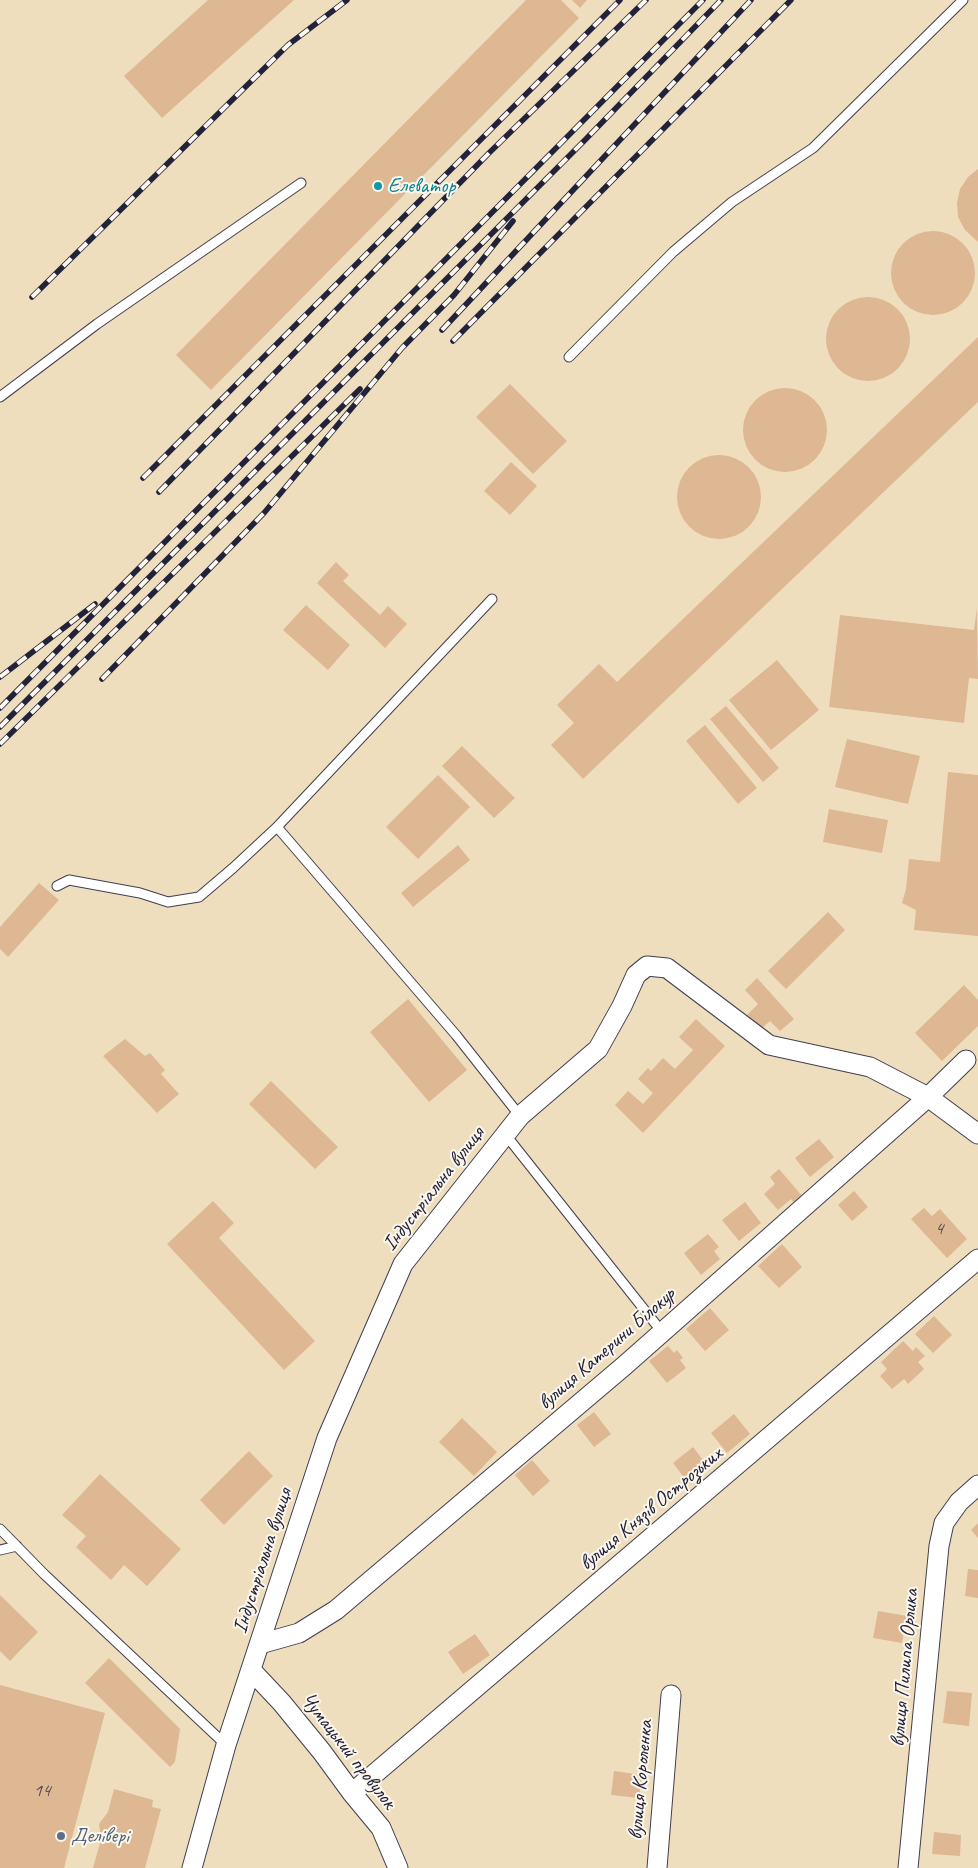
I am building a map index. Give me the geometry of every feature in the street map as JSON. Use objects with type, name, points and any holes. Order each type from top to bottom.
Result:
[{"type":"street","name":"Індустріальна вулиця","points":[[192,1868],[226,1745],[327,1438],[403,1264],[520,1116],[598,1049],[622,1006],[636,975],[647,966],[667,968],[769,1045],[870,1067],[928,1097],[978,1134]]},
{"type":"street","name":"вулиця Катерини Білокур","points":[[260,1644],[299,1633],[336,1610],[662,1332],[928,1097],[966,1060]]},
{"type":"street","name":"вулиця Князів Острозьких","points":[[352,1793],[978,1259]]},
{"type":"street","name":"вулиця Пилипа Орлика","points":[[908,1868],[939,1546],[944,1523],[959,1502],[978,1485]]},
{"type":"street","name":"Чумацький провулок","points":[[251,1670],[282,1703],[380,1828],[398,1868]]},
{"type":"street","name":"вулиця Короленка","points":[[657,1868],[670,1695]]},
{"type":"lane","points":[[570,357],[673,252],[732,202],[814,148],[963,0]]},
{"type":"lane","points":[[0,397],[97,324],[302,183]]},
{"type":"lane","points":[[57,886],[69,880],[78,881],[140,893],[168,902],[198,897],[233,868],[277,827],[492,599]]},
{"type":"lane","points":[[277,827],[456,1035],[520,1116]]},
{"type":"lane","points":[[505,1134],[662,1332]]},
{"type":"lane","points":[[0,1529],[44,1574],[226,1745]]},
{"type":"lane","points":[[0,1550],[17,1546]]},
{"type":"building","points":[[208,0],[294,0],[162,118],[124,76]]},
{"type":"building","name":"Елеватор","points":[[526,0],[561,0],[579,18],[211,390],[176,355]]},
{"type":"building","points":[[572,0],[587,0],[580,8]]},
{"type":"building","points":[[978,169],[978,242],[965,230],[958,217],[957,203],[960,189],[968,177]]},
{"type":"building","points":[[933,231],[949,234],[963,243],[972,257],[975,273],[972,289],[963,303],[949,312],[933,315],[917,312],[903,303],[894,289],[891,273],[894,257],[903,243],[917,234]]},
{"type":"building","points":[[868,297],[891,304],[903,316],[910,339],[903,362],[891,374],[868,381],[845,374],[833,362],[826,339],[833,316],[845,304]]},
{"type":"building","points":[[978,337],[978,402],[583,779],[551,745],[574,723],[557,705],[599,664],[617,682]]},
{"type":"building","points":[[510,384],[567,441],[533,474],[476,417]]},
{"type":"building","points":[[785,388],[801,391],[815,400],[824,414],[827,430],[824,446],[815,460],[801,469],[785,472],[769,469],[755,460],[746,446],[743,430],[746,414],[755,400],[769,391]]},
{"type":"building","points":[[719,455],[742,462],[754,474],[761,497],[754,520],[742,532],[719,539],[696,532],[684,520],[677,497],[684,474],[696,462]]},
{"type":"building","points":[[511,462],[537,486],[510,515],[484,491]]},
{"type":"building","points":[[336,562],[349,575],[343,581],[380,615],[388,606],[407,624],[385,648],[317,583]]},
{"type":"building","points":[[306,605],[350,645],[328,670],[283,630]]},
{"type":"building","points":[[977,608],[978,679],[969,678],[964,723],[829,707],[840,615],[974,630]]},
{"type":"building","points":[[777,660],[819,710],[771,750],[729,700]]},
{"type":"building","points":[[726,706],[779,768],[763,782],[710,719]]},
{"type":"building","points":[[705,725],[757,788],[738,804],[686,741]]},
{"type":"building","points":[[847,739],[920,756],[908,804],[835,787]]},
{"type":"building","points":[[462,746],[515,798],[494,818],[442,766]]},
{"type":"building","points":[[948,772],[978,775],[978,936],[914,930],[916,910],[902,903],[906,889],[909,859],[940,862]]},
{"type":"building","points":[[438,775],[470,807],[418,859],[386,827]]},
{"type":"building","points":[[829,809],[888,820],[882,853],[823,842]]},
{"type":"building","points":[[458,845],[470,860],[413,907],[401,893]]},
{"type":"building","points":[[39,883],[59,900],[8,957],[0,949],[0,927]]},
{"type":"building","points":[[828,912],[845,930],[786,989],[768,971]]},
{"type":"building","points":[[757,978],[794,1019],[780,1031],[770,1021],[761,1029],[747,1015],[758,1004],[745,990]]},
{"type":"building","points":[[964,985],[978,1000],[978,1026],[942,1061],[915,1033]]},
{"type":"building","points":[[408,999],[467,1070],[429,1102],[370,1032]]},
{"type":"building","points":[[696,1019],[725,1046],[643,1133],[615,1105],[628,1091],[643,1104],[653,1093],[638,1079],[648,1068],[651,1071],[663,1058],[675,1069],[693,1050],[679,1037]]},
{"type":"building","points":[[125,1039],[145,1056],[150,1053],[165,1070],[161,1074],[179,1094],[157,1113],[103,1056]]},
{"type":"building","points":[[271,1081],[338,1147],[315,1169],[249,1104]]},
{"type":"building","points":[[819,1139],[834,1157],[810,1177],[795,1158]]},
{"type":"building","points":[[779,1169],[803,1197],[795,1204],[791,1199],[778,1210],[764,1194],[775,1184],[770,1177]]},
{"type":"building","points":[[854,1191],[868,1207],[852,1221],[838,1205]]},
{"type":"building","points":[[213,1201],[234,1223],[219,1238],[315,1341],[284,1370],[167,1244]]},
{"type":"building","points":[[745,1202],[761,1223],[739,1241],[722,1220]]},
{"type":"building","points":[[924,1208],[932,1216],[940,1209],[967,1239],[947,1258],[911,1219]]},
{"type":"building","points":[[708,1234],[719,1247],[714,1251],[720,1259],[701,1275],[684,1253]]},
{"type":"building","points":[[782,1244],[802,1267],[779,1288],[758,1266]]},
{"type":"building","points":[[710,1308],[729,1330],[705,1351],[686,1329]]},
{"type":"building","points":[[934,1316],[952,1335],[933,1353],[915,1334]]},
{"type":"building","points":[[903,1341],[913,1351],[916,1347],[925,1356],[918,1362],[924,1369],[908,1384],[904,1379],[892,1389],[880,1376],[887,1369],[881,1362]]},
{"type":"building","points":[[668,1346],[674,1353],[677,1350],[683,1358],[680,1360],[686,1368],[667,1383],[649,1361]]},
{"type":"building","points":[[594,1412],[611,1434],[594,1447],[577,1425]]},
{"type":"building","points":[[734,1414],[750,1434],[727,1453],[711,1433]]},
{"type":"building","points":[[462,1418],[497,1452],[474,1476],[439,1442]]},
{"type":"building","points":[[693,1447],[709,1468],[689,1484],[673,1463]]},
{"type":"building","points":[[249,1451],[273,1476],[224,1525],[200,1500]]},
{"type":"building","points":[[532,1460],[550,1481],[533,1496],[515,1475]]},
{"type":"building","points":[[100,1474],[181,1549],[147,1586],[124,1565],[111,1580],[76,1547],[86,1536],[62,1515]]},
{"type":"building","points":[[978,1523],[978,1538],[971,1530]]},
{"type":"building","points":[[968,1569],[978,1570],[978,1598],[965,1596]]},
{"type":"building","points":[[0,1595],[38,1632],[10,1661],[0,1651]]},
{"type":"building","points":[[878,1611],[907,1616],[902,1643],[873,1638]]},
{"type":"building","points":[[475,1634],[490,1655],[463,1674],[448,1652]]},
{"type":"building","points":[[109,1658],[180,1729],[175,1762],[170,1767],[85,1683]]},
{"type":"building","points":[[0,1685],[105,1713],[64,1868],[0,1868]]},
{"type":"building","points":[[947,1691],[972,1693],[969,1726],[943,1723]]},
{"type":"building","points":[[614,1771],[642,1775],[639,1798],[611,1795]]},
{"type":"building","points":[[114,1789],[153,1800],[152,1807],[161,1809],[145,1868],[93,1868],[101,1839],[99,1824],[108,1812]]},
{"type":"building","points":[[934,1832],[961,1835],[960,1856],[932,1854]]},
{"type":"railway","points":[[32,297],[288,45],[347,0]]},
{"type":"railway","points":[[143,478],[620,0]]},
{"type":"railway","points":[[159,492],[489,153],[646,0]]},
{"type":"railway","points":[[0,708],[703,0]]},
{"type":"railway","points":[[0,727],[585,140],[721,0]]},
{"type":"railway","points":[[442,330],[751,0]]},
{"type":"railway","points":[[453,341],[791,0]]},
{"type":"railway","points":[[102,679],[264,513],[402,348],[454,295],[513,221]]},
{"type":"railway","points":[[0,744],[360,389]]},
{"type":"railway","points":[[0,677],[95,604]]},
{"type":"place","name":"Елеватор","points":[[378,186]]},
{"type":"place","name":"Делівері","points":[[61,1836]]}]
